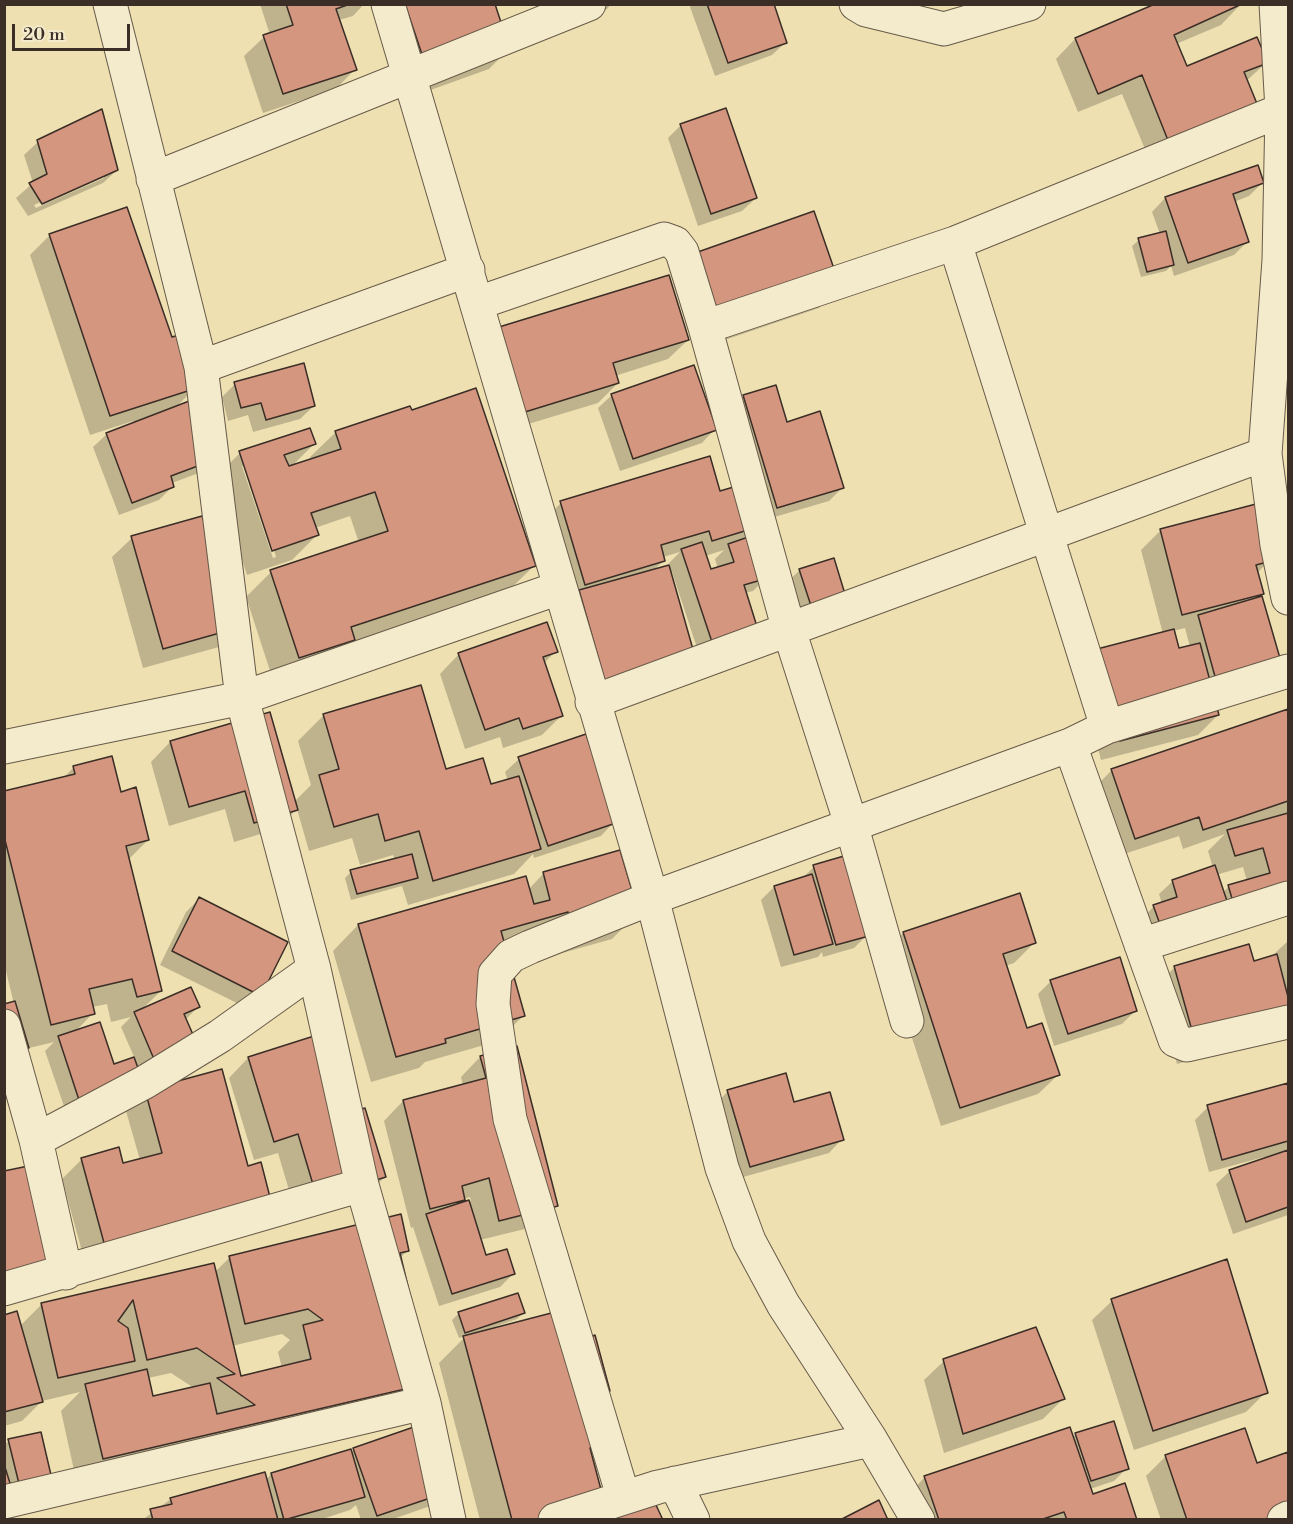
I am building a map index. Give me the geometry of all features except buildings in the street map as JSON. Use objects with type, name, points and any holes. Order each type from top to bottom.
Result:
[{"type":"street","points":[[110,4],[201,367],[242,698],[314,969],[363,1185],[424,1403],[449,1520]]},
{"type":"street","points":[[388,4],[478,303],[592,702],[652,898],[722,1168],[749,1241],[783,1304],[871,1440],[918,1520]]},
{"type":"street","points":[[153,179],[409,76],[514,18],[589,4]]},
{"type":"street","points":[[856,4],[866,10],[944,29],[1029,4]]},
{"type":"street","points":[[1276,4],[1282,110],[1279,260],[1265,454],[1277,545],[1288,598]]},
{"type":"street","points":[[705,327],[955,243],[1282,110]]},
{"type":"street","points":[[478,303],[664,239],[675,243],[682,252],[789,630],[851,824],[907,1021]]},
{"type":"street","points":[[955,243],[1107,728]]},
{"type":"street","points":[[201,367],[468,270]]},
{"type":"street","points":[[592,702],[1265,454]]},
{"type":"street","points":[[4,747],[242,698],[559,588]]},
{"type":"street","points":[[622,1496],[510,1119],[493,1004],[495,974],[511,957],[652,898],[1070,745],[1107,728],[1288,671]]},
{"type":"street","points":[[1070,745],[1172,1035],[1179,1044],[1187,1045],[1288,1022]]},
{"type":"street","points":[[1141,945],[1288,898]]},
{"type":"street","points":[[36,1140],[145,1082],[220,1036],[314,969]]},
{"type":"street","points":[[4,1026],[36,1140],[66,1273]]},
{"type":"street","points":[[4,1289],[66,1273],[363,1185]]},
{"type":"street","points":[[4,1502],[424,1403]]},
{"type":"street","points":[[555,1520],[622,1496],[871,1440]]},
{"type":"street","points":[[675,1483],[693,1520]]},
{"type":"street","points":[[1284,1520],[1288,1518]]}]
